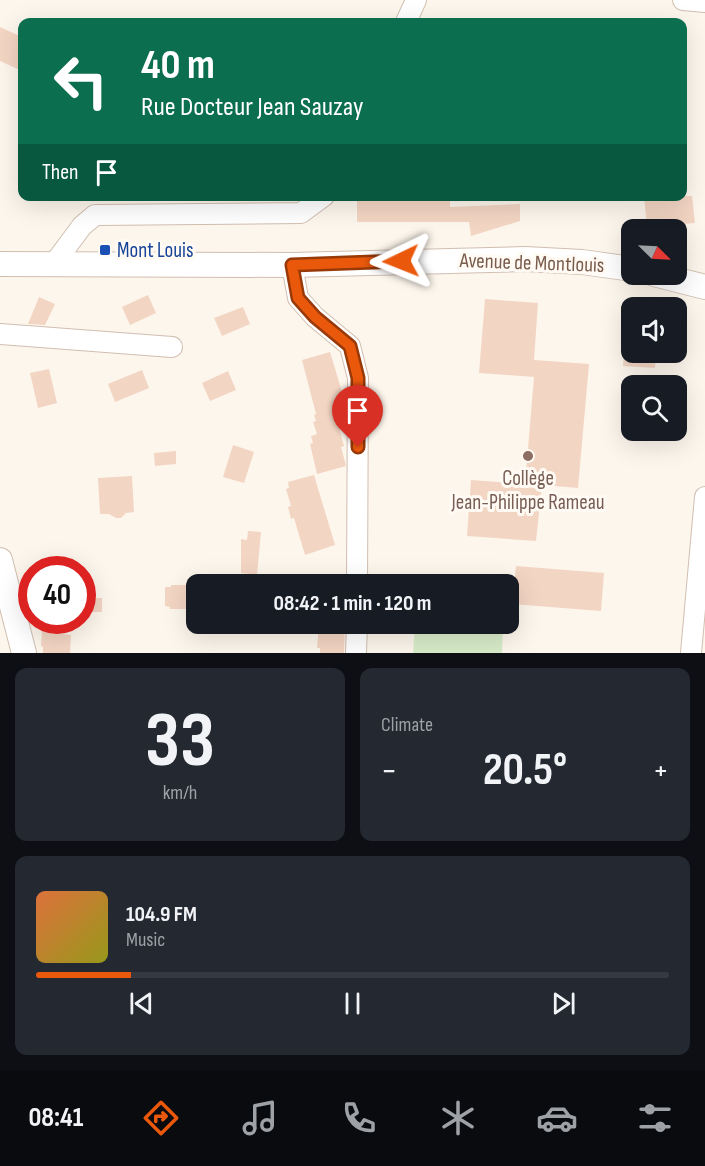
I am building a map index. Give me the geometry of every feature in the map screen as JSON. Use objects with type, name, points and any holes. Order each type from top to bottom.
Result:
[{"type":"street","points":[[408,18],[416,0]]},
{"type":"street","points":[[683,0],[705,2]]},
{"type":"street","points":[[52,265],[82,226],[95,215],[301,213],[317,201]]},
{"type":"street","name":"Avenue de Montlouis","points":[[0,264],[292,265],[525,259],[582,262],[621,267]]},
{"type":"street","points":[[292,265],[298,298],[315,317],[350,346],[358,378],[357,574]]},
{"type":"street","points":[[687,282],[705,286]]},
{"type":"street","points":[[0,334],[172,347]]},
{"type":"street","points":[[691,653],[705,497]]},
{"type":"street","points":[[0,560],[24,653]]},
{"type":"street","points":[[356,653],[357,634]]},
{"type":"green space","points":[[414,634],[503,634],[502,653],[413,653]]},
{"type":"building","points":[[0,27],[18,35],[18,69],[0,61]]},
{"type":"building","points":[[687,196],[692,196],[695,223],[687,224],[687,219],[646,219],[644,201],[687,201]]},
{"type":"building","points":[[357,201],[450,201],[450,207],[520,204],[520,221],[471,236],[469,222],[357,222]]},
{"type":"building","points":[[148,295],[156,313],[130,325],[122,307]]},
{"type":"building","points":[[39,297],[55,304],[45,325],[28,324]]},
{"type":"building","points":[[485,299],[538,303],[534,360],[589,364],[578,488],[542,485],[536,541],[467,536],[471,480],[525,484],[534,377],[479,373]]},
{"type":"building","points":[[243,307],[250,324],[222,336],[214,318]]},
{"type":"building","points":[[330,352],[346,405],[342,407],[346,426],[339,428],[346,466],[317,474],[310,444],[313,443],[311,436],[317,434],[313,422],[316,421],[314,415],[316,414],[302,360]]},
{"type":"building","points":[[623,363],[655,363],[655,368],[623,366]]},
{"type":"building","points":[[49,369],[57,403],[38,408],[30,373]]},
{"type":"building","points":[[142,370],[149,388],[115,402],[108,384]]},
{"type":"building","points":[[228,371],[236,390],[210,401],[202,383]]},
{"type":"building","points":[[233,445],[254,452],[244,483],[223,477]]},
{"type":"building","points":[[176,451],[176,464],[155,466],[154,453]]},
{"type":"building","points":[[314,475],[335,545],[305,555],[294,518],[291,519],[288,507],[291,506],[286,489],[289,488],[288,482]]},
{"type":"building","points":[[132,476],[134,512],[126,513],[121,518],[100,514],[98,478]]},
{"type":"building","points":[[248,531],[261,532],[257,574],[241,573],[241,539],[247,540]]},
{"type":"building","points":[[516,566],[604,573],[601,611],[519,605],[519,574],[515,574]]},
{"type":"building","points":[[171,585],[186,585],[186,609],[170,609],[165,606],[165,587],[171,587]]},
{"type":"building","points":[[96,598],[102,598],[102,612],[96,612]]},
{"type":"building","points":[[42,634],[71,635],[70,653],[43,653]]},
{"type":"building","points":[[318,634],[345,634],[344,653],[320,653],[320,648],[317,648]]},
{"type":"place","name":"Mont Louis","points":[[105,250]]},
{"type":"place","name":"Collège Jean-Philippe Rameau","points":[[528,456]]},
{"type":"route","points":[[358,447],[358,378],[350,346],[315,317],[298,298],[292,265],[401,261]]}]
